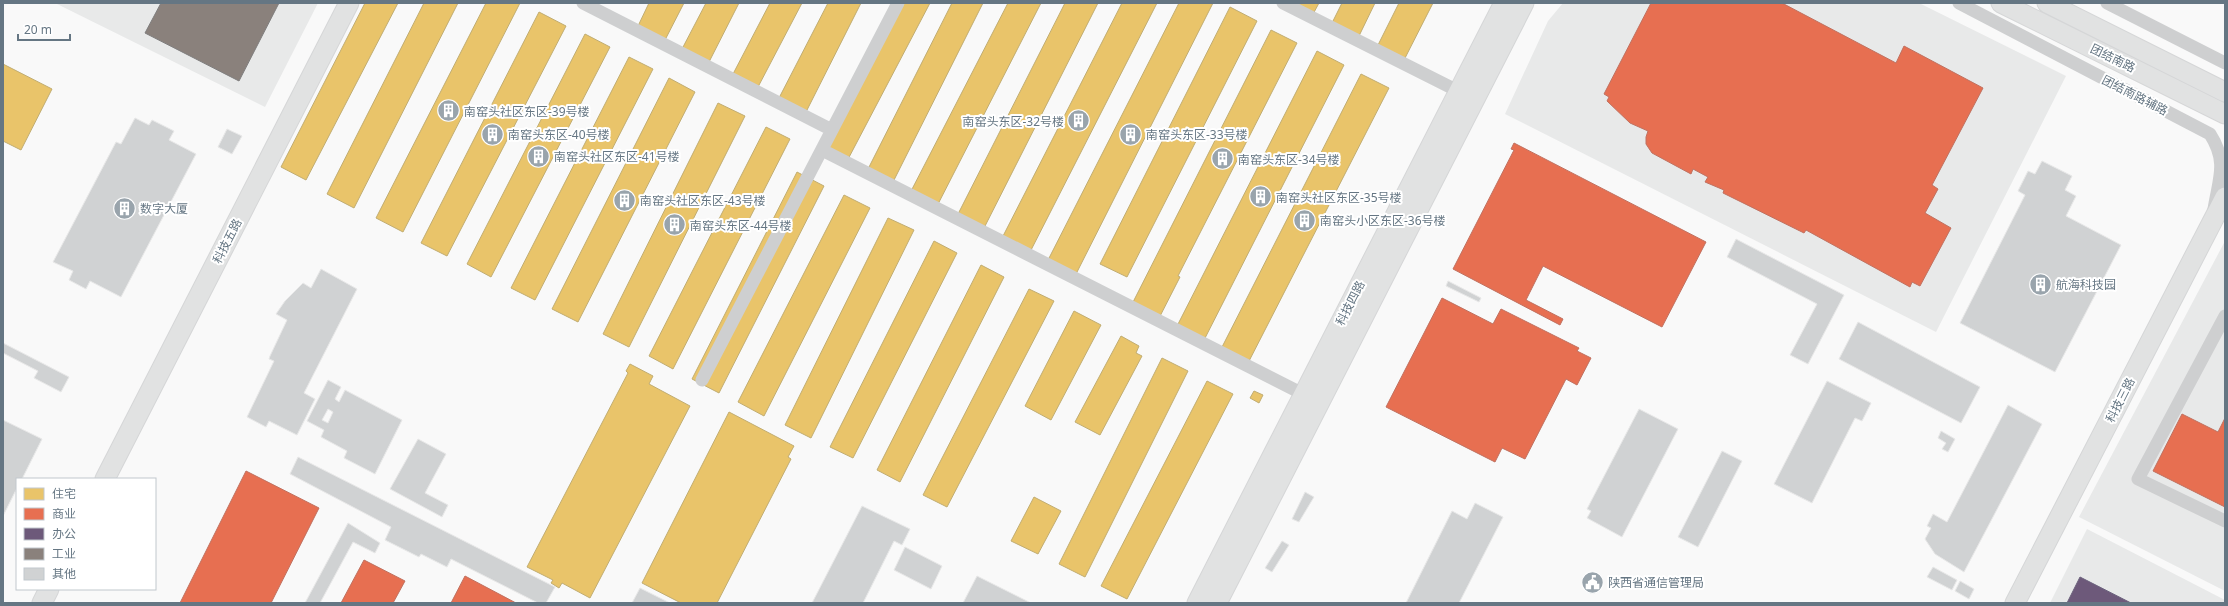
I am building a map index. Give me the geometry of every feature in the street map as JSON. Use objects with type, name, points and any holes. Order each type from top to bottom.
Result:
[{"type":"street","name":"科技五路","points":[[107,478],[349,3]]},
{"type":"street","points":[[583,3],[832,130]]},
{"type":"street","points":[[702,380],[898,3]]},
{"type":"street","points":[[1283,3],[1460,92]]},
{"type":"street","name":"科技四路","points":[[1197,603],[1303,394],[1460,92],[1504,3]]},
{"type":"street","name":"科技四路","points":[[1217,603],[1524,3]]},
{"type":"street","name":"团结南路辅路","points":[[1959,3],[2210,134],[2219,148],[2222,164],[2211,225]]},
{"type":"street","name":"团结南路","points":[[2001,3],[2225,114]]},
{"type":"street","name":"团结南路","points":[[2047,3],[2225,92]]},
{"type":"street","points":[[2107,3],[2225,63]]},
{"type":"street","points":[[822,150],[1303,394]]},
{"type":"street","name":"科技三路","points":[[2015,603],[2225,197]]},
{"type":"street","points":[[2211,225],[2225,211]]},
{"type":"street","points":[[2225,316],[2138,479],[2225,521]]},
{"type":"street","points":[[42,603],[48,590]]},
{"type":"shaded area","points":[[55,3],[318,3],[265,107]]},
{"type":"shaded area","points":[[1563,3],[1919,3],[2066,76],[1936,332],[1505,114],[1548,21]]},
{"type":"shaded area","points":[[2225,241],[2225,591],[2079,517]]},
{"type":"shaded area","points":[[2087,529],[2225,600],[2225,603],[2050,603]]},
{"type":"building: 住宅","points":[[365,3],[398,3],[306,180],[281,167]]},
{"type":"building: 住宅","points":[[424,3],[458,3],[354,208],[327,194]]},
{"type":"building: 住宅","name":"南窑头社区东区-39号楼","points":[[486,3],[520,3],[403,232],[376,218]]},
{"type":"building: 住宅","points":[[649,3],[684,3],[665,40],[638,26]]},
{"type":"building: 住宅","points":[[706,3],[739,3],[709,62],[682,49]]},
{"type":"building: 住宅","points":[[770,3],[802,3],[758,87],[733,74]]},
{"type":"building: 住宅","points":[[828,3],[861,3],[806,112],[779,98]]},
{"type":"building: 住宅","points":[[894,3],[930,3],[846,163],[818,148]]},
{"type":"building: 住宅","points":[[952,3],[983,3],[892,184],[867,171]]},
{"type":"building: 住宅","points":[[1008,3],[1041,3],[936,208],[909,195]]},
{"type":"building: 住宅","points":[[1065,3],[1098,3],[982,232],[956,218]]},
{"type":"building: 住宅","name":"南窑头东区-32号楼","points":[[1122,3],[1157,3],[1029,254],[1001,240]]},
{"type":"building: 住宅","name":"南窑头东区-33号楼","points":[[1179,3],[1213,3],[1074,278],[1046,264]]},
{"type":"building: 住宅","points":[[1286,3],[1319,3],[1312,16]]},
{"type":"building: 住宅","points":[[1342,3],[1375,3],[1358,38],[1331,25]]},
{"type":"building: 住宅","points":[[1399,3],[1433,3],[1403,62],[1376,49]]},
{"type":"building: 住宅","points":[[1230,7],[1257,21],[1127,277],[1100,264]]},
{"type":"building: 住宅","name":"南窑头东区-40号楼","points":[[539,12],[566,26],[447,256],[421,243]]},
{"type":"building: 住宅","name":"南窑头东区-34号楼","points":[[1271,30],[1297,43],[1178,276],[1180,277],[1156,324],[1129,310]]},
{"type":"building: 住宅","name":"南窑头社区东区-41号楼","points":[[585,34],[610,47],[491,277],[467,264]]},
{"type":"building: 住宅","name":"南窑头社区东区-35号楼","points":[[1317,51],[1344,65],[1202,344],[1175,330]]},
{"type":"building: 住宅","points":[[629,57],[653,69],[535,300],[511,288]]},
{"type":"building: 住宅","points":[[3,64],[52,89],[21,150],[3,141]]},
{"type":"building: 住宅","name":"南窑头小区东区-36号楼","points":[[1361,74],[1389,88],[1247,365],[1220,351]]},
{"type":"building: 住宅","name":"南窑头社区东区-43号楼","points":[[669,78],[695,92],[578,322],[552,309]]},
{"type":"building: 住宅","name":"南窑头东区-44号楼","points":[[718,103],[745,116],[629,347],[603,334]]},
{"type":"building: 住宅","points":[[766,127],[790,139],[673,369],[649,356]]},
{"type":"building: 住宅","points":[[797,172],[824,186],[719,393],[692,379]]},
{"type":"building: 住宅","points":[[844,195],[870,208],[764,416],[738,402]]},
{"type":"building: 住宅","points":[[888,218],[914,230],[811,438],[785,425]]},
{"type":"building: 住宅","points":[[934,241],[957,253],[853,458],[830,447]]},
{"type":"building: 住宅","points":[[981,265],[1004,277],[900,482],[877,470]]},
{"type":"building: 住宅","points":[[1029,289],[1054,301],[947,507],[923,495]]},
{"type":"building: 住宅","points":[[1074,311],[1101,325],[1051,420],[1025,406]]},
{"type":"building: 住宅","points":[[1121,336],[1139,346],[1136,353],[1142,356],[1100,435],[1075,422]]},
{"type":"building: 住宅","points":[[1162,358],[1188,371],[1085,577],[1059,564]]},
{"type":"building: 住宅","points":[[630,364],[653,376],[649,384],[690,406],[590,598],[562,583],[559,588],[551,583],[553,580],[527,567],[628,373],[626,371]]},
{"type":"building: 住宅","points":[[1207,381],[1233,394],[1127,599],[1101,586]]},
{"type":"building: 住宅","points":[[1254,391],[1263,395],[1259,403],[1250,398]]},
{"type":"building: 住宅","points":[[729,412],[794,446],[788,457],[791,459],[717,603],[681,603],[642,583]]},
{"type":"building: 住宅","points":[[1034,497],[1061,511],[1038,554],[1011,541]]},
{"type":"building: 商业","points":[[1651,3],[1782,3],[1896,63],[1904,46],[1983,88],[1932,185],[1938,189],[1925,213],[1951,228],[1920,286],[1912,282],[1910,287],[1806,230],[1804,233],[1723,193],[1724,190],[1705,182],[1708,177],[1693,169],[1691,174],[1652,153],[1646,144],[1648,131],[1630,123],[1607,101],[1609,97],[1604,94]]},
{"type":"building: 商业","points":[[1514,143],[1706,242],[1662,327],[1543,266],[1526,300],[1563,319],[1560,325],[1453,269],[1514,150],[1511,149]]},
{"type":"building: 商业","points":[[1442,298],[1493,324],[1501,309],[1579,348],[1577,351],[1591,358],[1577,385],[1566,379],[1525,459],[1502,448],[1495,462],[1386,407]]},
{"type":"building: 商业","points":[[2182,414],[2218,432],[2225,418],[2225,507],[2153,471]]},
{"type":"building: 商业","points":[[246,471],[319,508],[271,603],[180,603]]},
{"type":"building: 商业","points":[[364,560],[405,581],[393,603],[341,603]]},
{"type":"building: 商业","points":[[465,576],[516,603],[451,603]]},
{"type":"building: 商业","points":[[2081,582],[2122,603],[2070,603]]},
{"type":"building: 办公","points":[[2080,577],[2131,603],[2067,603]]},
{"type":"building: 工业","points":[[161,3],[279,3],[239,81],[145,33]]},
{"type":"building: 其他","name":"数字大厦","points":[[135,118],[149,125],[152,120],[174,131],[169,140],[196,154],[121,297],[90,281],[86,289],[69,280],[73,271],[53,262],[116,142],[121,144]]},
{"type":"building: 其他","points":[[227,129],[242,136],[232,154],[218,147]]},
{"type":"building: 其他","name":"航海科技园","points":[[2042,161],[2072,176],[2065,190],[2076,196],[2066,216],[2121,245],[2055,372],[1960,323],[2025,195],[2018,191],[2028,171],[2035,174]]},
{"type":"building: 其他","points":[[1736,239],[1844,295],[1808,364],[1790,355],[1817,304],[1727,257]]},
{"type":"building: 其他","points":[[321,269],[357,289],[304,393],[315,399],[297,435],[269,421],[266,427],[247,417],[274,361],[269,359],[287,320],[276,314],[285,301],[303,283],[311,288]]},
{"type":"building: 其他","points":[[1448,281],[1481,298],[1479,302],[1446,286]]},
{"type":"building: 其他","points":[[1858,322],[1980,387],[1961,423],[1839,359]]},
{"type":"building: 其他","points":[[3,343],[69,377],[61,392],[34,378],[38,371],[3,353]]},
{"type":"building: 其他","points":[[328,380],[341,387],[335,399],[339,402],[345,390],[402,420],[375,474],[344,458],[347,451],[321,437],[324,430],[307,421]],"holes":[[[328,409],[333,412],[328,423],[322,420]]]},
{"type":"building: 其他","points":[[1827,381],[1871,403],[1862,421],[1855,418],[1812,503],[1774,484]]},
{"type":"building: 其他","points":[[2008,405],[2042,424],[1964,572],[1935,554],[1925,539],[1931,528],[1927,526],[1933,514],[1947,522]]},
{"type":"building: 其他","points":[[1639,409],[1678,429],[1622,537],[1587,518],[1591,511],[1587,509]]},
{"type":"building: 其他","points":[[3,420],[42,439],[22,478],[16,478],[16,490],[3,516]]},
{"type":"building: 其他","points":[[1941,431],[1955,439],[1948,452],[1942,449],[1946,443],[1938,438]]},
{"type":"building: 其他","points":[[418,439],[446,454],[425,493],[448,505],[442,517],[390,489]]},
{"type":"building: 其他","points":[[1722,451],[1742,461],[1698,547],[1678,537]]},
{"type":"building: 其他","points":[[298,457],[555,587],[546,603],[538,603],[451,559],[447,567],[421,554],[419,557],[385,540],[391,527],[290,474]]},
{"type":"building: 其他","points":[[1305,492],[1314,497],[1299,522],[1292,519]]},
{"type":"building: 其他","points":[[1475,503],[1503,517],[1459,603],[1406,603],[1452,511],[1467,519]]},
{"type":"building: 其他","points":[[862,506],[910,529],[902,545],[894,541],[863,603],[812,603]]},
{"type":"building: 其他","points":[[348,523],[380,543],[375,553],[353,542],[320,603],[305,603]]},
{"type":"building: 其他","points":[[1282,541],[1289,545],[1272,572],[1265,568]]},
{"type":"building: 其他","points":[[905,547],[942,566],[931,589],[894,570]]},
{"type":"building: 其他","points":[[1933,567],[1957,580],[1952,590],[1927,577]]},
{"type":"building: 其他","points":[[977,576],[1031,603],[963,603]]},
{"type":"building: 其他","points":[[1960,581],[1974,589],[1969,599],[1955,591]]},
{"type":"building: 其他","points":[[640,588],[670,603],[632,603]]},
{"type":"place","name":"南窑头社区东区-39号楼","points":[[448,111]]},
{"type":"place","name":"南窑头东区-32号楼","points":[[1079,121]]},
{"type":"place","name":"南窑头东区-40号楼","points":[[493,134]]},
{"type":"place","name":"南窑头东区-33号楼","points":[[1130,134]]},
{"type":"place","name":"南窑头社区东区-41号楼","points":[[538,156]]},
{"type":"place","name":"南窑头东区-34号楼","points":[[1222,159]]},
{"type":"place","name":"南窑头社区东区-35号楼","points":[[1260,197]]},
{"type":"place","name":"南窑头社区东区-43号楼","points":[[624,200]]},
{"type":"place","name":"数字大厦","points":[[124,208]]},
{"type":"place","name":"南窑头小区东区-36号楼","points":[[1304,220]]},
{"type":"place","name":"南窑头东区-44号楼","points":[[674,225]]},
{"type":"place","name":"航海科技园","points":[[2040,284]]},
{"type":"place","name":"陕西省通信管理局","points":[[1592,582]]}]
